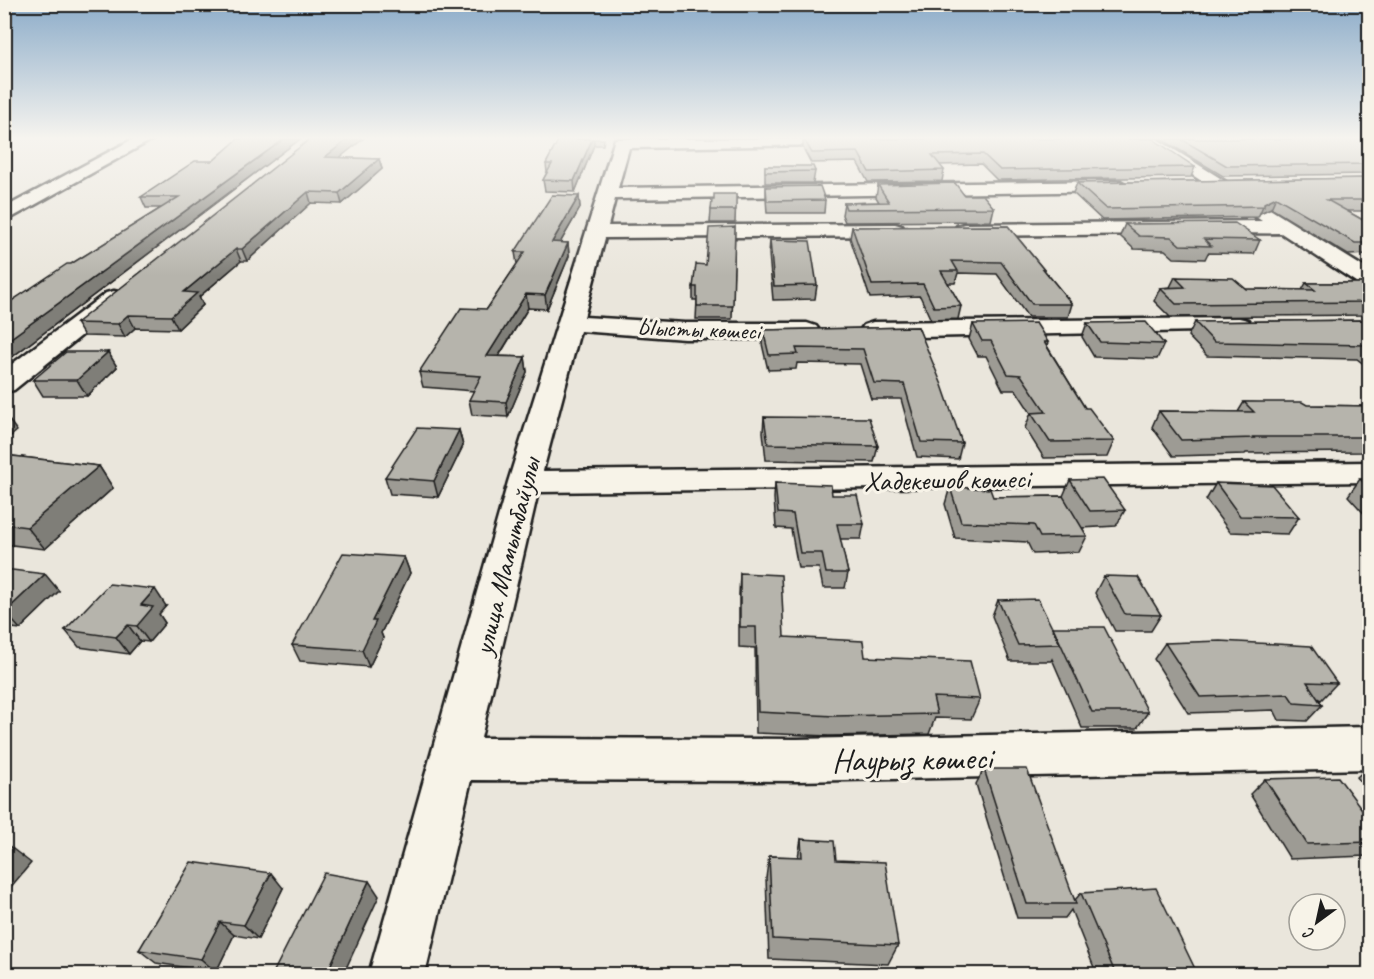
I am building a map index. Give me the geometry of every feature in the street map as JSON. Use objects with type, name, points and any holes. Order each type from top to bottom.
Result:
[{"type":"street","points":[[4,216],[61,185]]},
{"type":"street","name":"улица Мамытбайулы","points":[[397,975],[524,482],[609,185]]},
{"type":"street","points":[[606,194],[1143,185]]},
{"type":"street","points":[[1220,185],[1370,281]]},
{"type":"street","points":[[942,230],[1288,227]]},
{"type":"street","points":[[597,232],[918,230]]},
{"type":"street","points":[[4,384],[126,288]]},
{"type":"street","name":"Ыысты көшесі","points":[[568,323],[696,331],[1263,325]]},
{"type":"street","name":"Хадекешов көшесі","points":[[524,482],[1370,472]]},
{"type":"street","name":"Наурыз көшесі","points":[[454,759],[797,760],[1370,748]]},
{"type":"building","points":[[159,185],[221,185],[4,343],[4,301],[10,302],[67,264],[71,264],[179,197],[141,197]]},
{"type":"building","points":[[252,185],[349,185],[339,193],[308,192],[242,249],[236,249],[184,292],[197,293],[171,316],[128,315],[118,324],[76,323]]},
{"type":"building","points":[[878,185],[956,185],[964,195],[983,195],[994,208],[846,209],[844,203],[889,202]]},
{"type":"building","points":[[1079,185],[1370,185],[1370,200],[1327,200],[1370,224],[1370,243],[1355,243],[1276,197],[1264,203],[1264,206],[1106,209]]},
{"type":"building","points":[[820,186],[825,200],[767,201],[766,187]]},
{"type":"building","points":[[714,194],[736,194],[736,210],[711,210]]},
{"type":"building","points":[[552,195],[579,196],[552,242],[568,243],[545,295],[526,294],[487,356],[525,357],[506,402],[469,400],[481,376],[419,372],[461,308],[487,309],[525,252],[515,252]]},
{"type":"building","points":[[1235,223],[1260,240],[1204,239],[1211,246],[1180,245],[1171,237],[1139,236],[1125,224]]},
{"type":"building","points":[[1008,226],[1072,304],[1032,304],[1001,262],[952,261],[958,271],[941,271],[961,306],[934,307],[923,284],[872,285],[852,227]]},
{"type":"building","points":[[735,227],[733,306],[697,306],[697,287],[693,287],[696,264],[706,265],[709,228]]},
{"type":"building","points":[[770,240],[810,241],[817,285],[774,286]]},
{"type":"building","points":[[1175,277],[1233,278],[1246,289],[1315,290],[1306,283],[1370,283],[1370,302],[1176,304],[1160,288],[1185,287]]},
{"type":"building","points":[[1370,320],[1370,348],[1366,345],[1214,342],[1195,322]]},
{"type":"building","points":[[1146,322],[1164,344],[1100,342],[1087,323]]},
{"type":"building","points":[[1036,323],[1048,342],[1044,342],[1085,408],[1089,408],[1114,441],[1050,442],[1031,413],[1046,412],[1021,375],[1008,374],[991,341],[982,341],[973,324]]},
{"type":"building","points":[[918,327],[942,385],[962,443],[921,442],[904,384],[874,383],[863,349],[796,348],[798,354],[769,355],[763,330]]},
{"type":"building","points":[[66,352],[108,352],[77,380],[33,380]]},
{"type":"building","points":[[1244,402],[1302,402],[1307,405],[1369,406],[1370,437],[1253,437],[1181,440],[1159,411],[1254,412]]},
{"type":"building","points":[[764,417],[869,418],[878,446],[768,444]]},
{"type":"building","points":[[417,428],[459,430],[434,481],[385,477]]},
{"type":"building","points":[[4,455],[99,466],[27,527],[4,524]]},
{"type":"building","points":[[1103,479],[1125,510],[1090,511],[1070,480]]},
{"type":"building","points":[[1360,479],[1370,480],[1370,489]]},
{"type":"building","points":[[775,483],[831,485],[832,495],[857,495],[864,524],[837,524],[848,573],[826,573],[822,553],[800,553],[793,514],[778,513]]},
{"type":"building","points":[[1216,483],[1272,485],[1299,517],[1240,516]]},
{"type":"building","points":[[950,487],[990,489],[993,497],[1063,496],[1087,536],[1040,537],[1034,525],[961,522]]},
{"type":"building","points":[[343,553],[404,557],[372,621],[376,621],[362,650],[292,645]]},
{"type":"building","points":[[4,569],[45,574],[5,612],[4,612]]},
{"type":"building","points":[[740,573],[781,575],[784,637],[863,641],[865,657],[970,661],[980,699],[933,697],[937,714],[834,716],[758,712],[756,627],[740,627]]},
{"type":"building","points":[[1104,576],[1138,577],[1161,615],[1125,614]]},
{"type":"building","points":[[109,584],[155,589],[141,605],[153,607],[137,626],[128,625],[116,637],[65,630]]},
{"type":"building","points":[[1038,599],[1060,644],[1018,645],[998,600]]},
{"type":"building","points":[[1053,627],[1104,627],[1148,712],[1092,712]]},
{"type":"building","points":[[1220,641],[1311,646],[1337,683],[1307,682],[1322,705],[1294,703],[1288,694],[1200,697],[1165,643]]},
{"type":"building","points":[[984,769],[1027,769],[1076,904],[1027,904]]},
{"type":"building","points":[[1338,777],[1370,820],[1370,842],[1307,844],[1265,779]]},
{"type":"building","points":[[801,839],[834,841],[836,860],[885,862],[898,945],[773,939],[769,856],[802,857]]},
{"type":"building","points":[[191,862],[271,873],[244,925],[220,922],[201,959],[139,950]]},
{"type":"building","points":[[324,873],[369,881],[326,975],[272,975]]},
{"type":"building","points":[[1156,888],[1198,975],[1116,975],[1081,893]]}]
